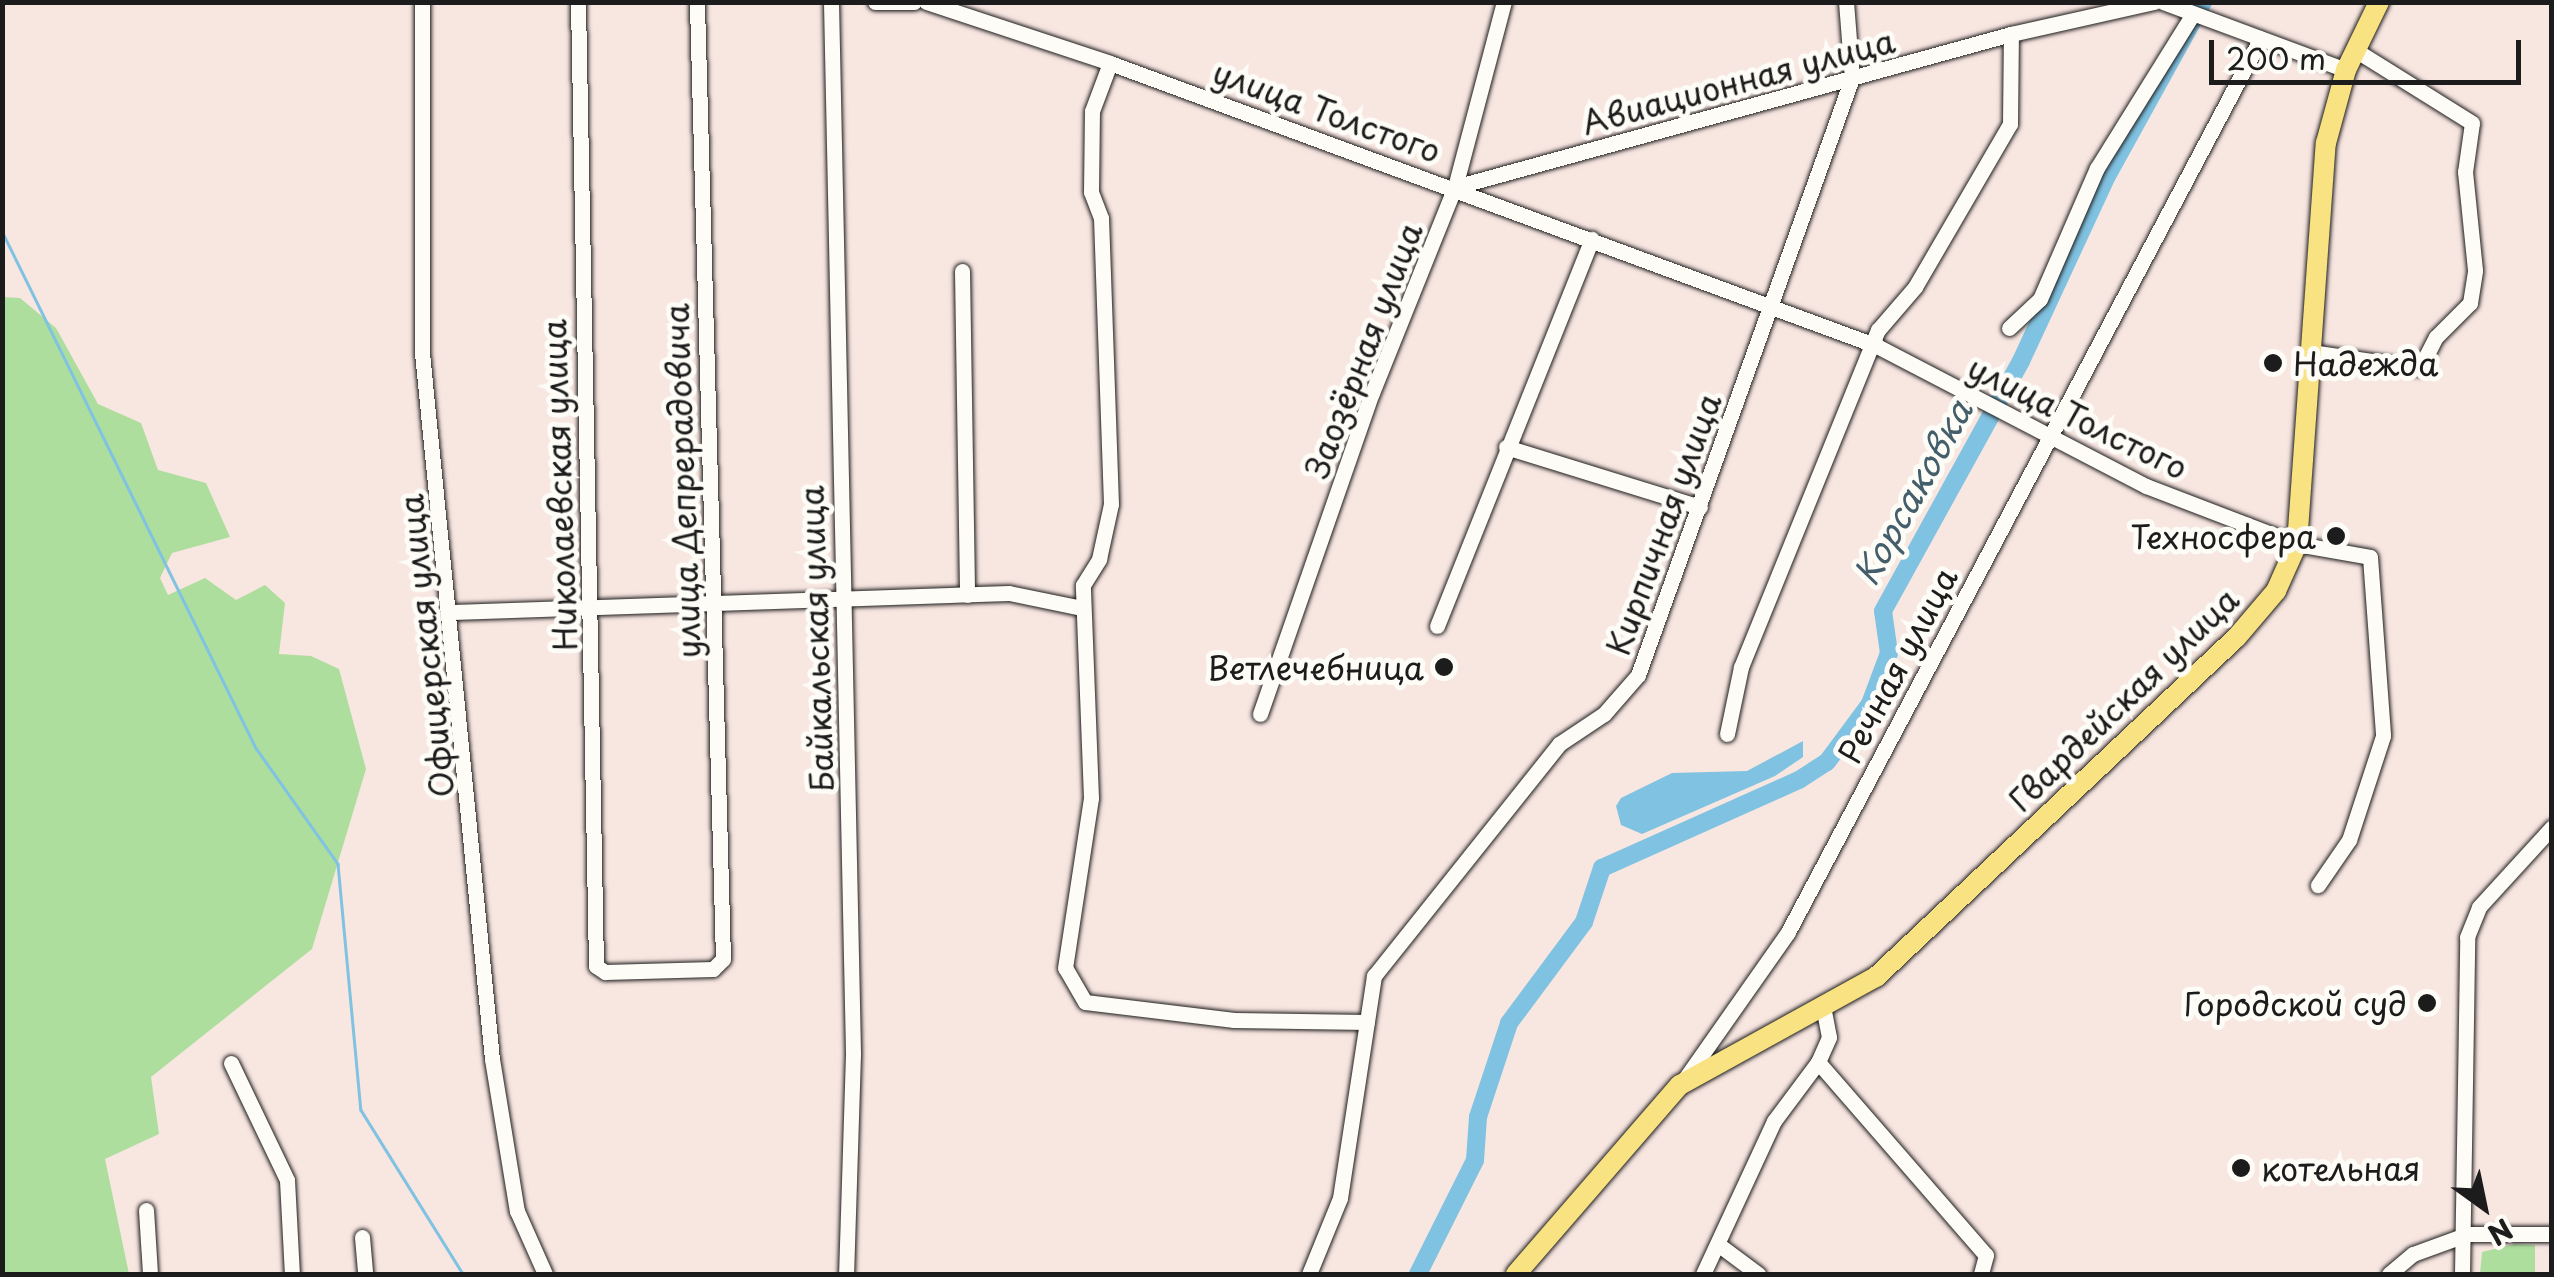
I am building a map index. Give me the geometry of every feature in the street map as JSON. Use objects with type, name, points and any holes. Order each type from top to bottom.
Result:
[{"type":"main road","name":"Гвардейская улица","points":[[1680,1085],[1824,1010],[1876,976],[2236,638],[2276,591],[2297,544],[2326,143],[2346,70],[2379,2]]},
{"type":"main road","name":"Речная улица","points":[[1516,1274],[1680,1085]]},
{"type":"street","name":"Офицерская улица","points":[[422,2],[420,312],[452,612],[492,1060],[517,1211],[544,1274]]},
{"type":"street","name":"Николаевская улица","points":[[578,2],[596,966]]},
{"type":"street","name":"улица Депрерадовича","points":[[596,966],[605,972],[713,969],[723,958],[696,2]]},
{"type":"street","name":"Байкальская улица","points":[[830,2],[853,1054],[846,1274]]},
{"type":"street","points":[[876,2],[914,2]]},
{"type":"street","name":"улица Толстого","points":[[926,2],[1139,69],[1877,346],[2146,486],[2297,544],[2370,563],[2383,736],[2348,840],[2318,885]]},
{"type":"street","name":"Заозёрная улица","points":[[1260,714],[1372,393],[1455,188],[1504,2]]},
{"type":"street","name":"Кирпичная улица","points":[[1309,1274],[1340,1198],[1374,976],[1559,744],[1604,714],[1638,675],[1852,78],[1846,2]]},
{"type":"street","name":"Авиационная улица","points":[[1455,188],[2011,34],[2154,2]]},
{"type":"street","points":[[2163,2],[2346,70]]},
{"type":"street","points":[[2010,328],[2040,299],[2097,168],[2196,16]]},
{"type":"street","points":[[1727,734],[1742,667],[1877,346],[1878,330],[1915,287],[2010,124],[2011,34]]},
{"type":"street","name":"Речная улица","points":[[1680,1085],[1788,932],[2053,436],[2143,253],[2262,38]]},
{"type":"street","points":[[2312,352],[2420,368],[2436,336],[2470,303],[2477,248],[2464,172],[2472,124],[2355,50]]},
{"type":"street","points":[[1110,63],[1092,111],[1091,192],[1101,218],[1111,504],[1099,559],[1083,585],[1091,798],[1065,968],[1086,1002],[1234,1020],[1367,1022]]},
{"type":"street","points":[[1438,626],[1506,447],[1592,239]]},
{"type":"street","points":[[962,271],[966,594]]},
{"type":"street","points":[[1506,447],[1700,507]]},
{"type":"street","points":[[452,612],[966,594],[1009,594],[1082,608]]},
{"type":"street","points":[[2462,1274],[2468,1234],[2467,937],[2479,907],[2552,827]]},
{"type":"street","points":[[1703,1274],[1774,1121],[1818,1062],[1829,1037],[1824,1010]]},
{"type":"street","points":[[1818,1062],[1986,1255],[1981,1274]]},
{"type":"street","points":[[231,1063],[287,1180],[292,1274]]},
{"type":"street","points":[[146,1210],[150,1274]]},
{"type":"street","points":[[2389,1274],[2413,1254],[2468,1234],[2552,1234]]},
{"type":"street","points":[[362,1237],[366,1274]]},
{"type":"street","points":[[1719,1245],[1758,1274]]},
{"type":"green space","points":[[3,297],[20,298],[56,328],[98,404],[141,423],[158,470],[206,483],[230,537],[172,553],[160,578],[168,595],[205,578],[236,600],[265,585],[285,603],[279,654],[311,656],[339,669],[366,769],[312,949],[151,1077],[159,1134],[105,1159],[129,1274],[3,1274]]},
{"type":"green space","points":[[2515,1244],[2535,1245],[2535,1274],[2480,1274],[2482,1252]]},
{"type":"water","points":[[1803,741],[1803,757],[1775,776],[1642,834],[1621,825],[1616,806],[1621,798],[1672,773],[1747,771]]},
{"type":"waterway","name":"Корсаковка","points":[[1418,1274],[1475,1160],[1478,1117],[1509,1023],[1584,922],[1602,868],[1799,780],[1827,762],[1870,704],[1889,653],[1883,611],[2021,361],[2107,176],[2203,2]]},
{"type":"waterway","points":[[2,231],[256,748],[338,864],[361,1110],[463,1274]]},
{"type":"place","name":"Надежда","points":[[2273,363]]},
{"type":"place","name":"Техносфера","points":[[2336,536]]},
{"type":"place","name":"Ветлечебница","points":[[1444,667]]},
{"type":"place","name":"Городской суд","points":[[2427,1003]]},
{"type":"place","name":"котельная","points":[[2241,1168]]}]
